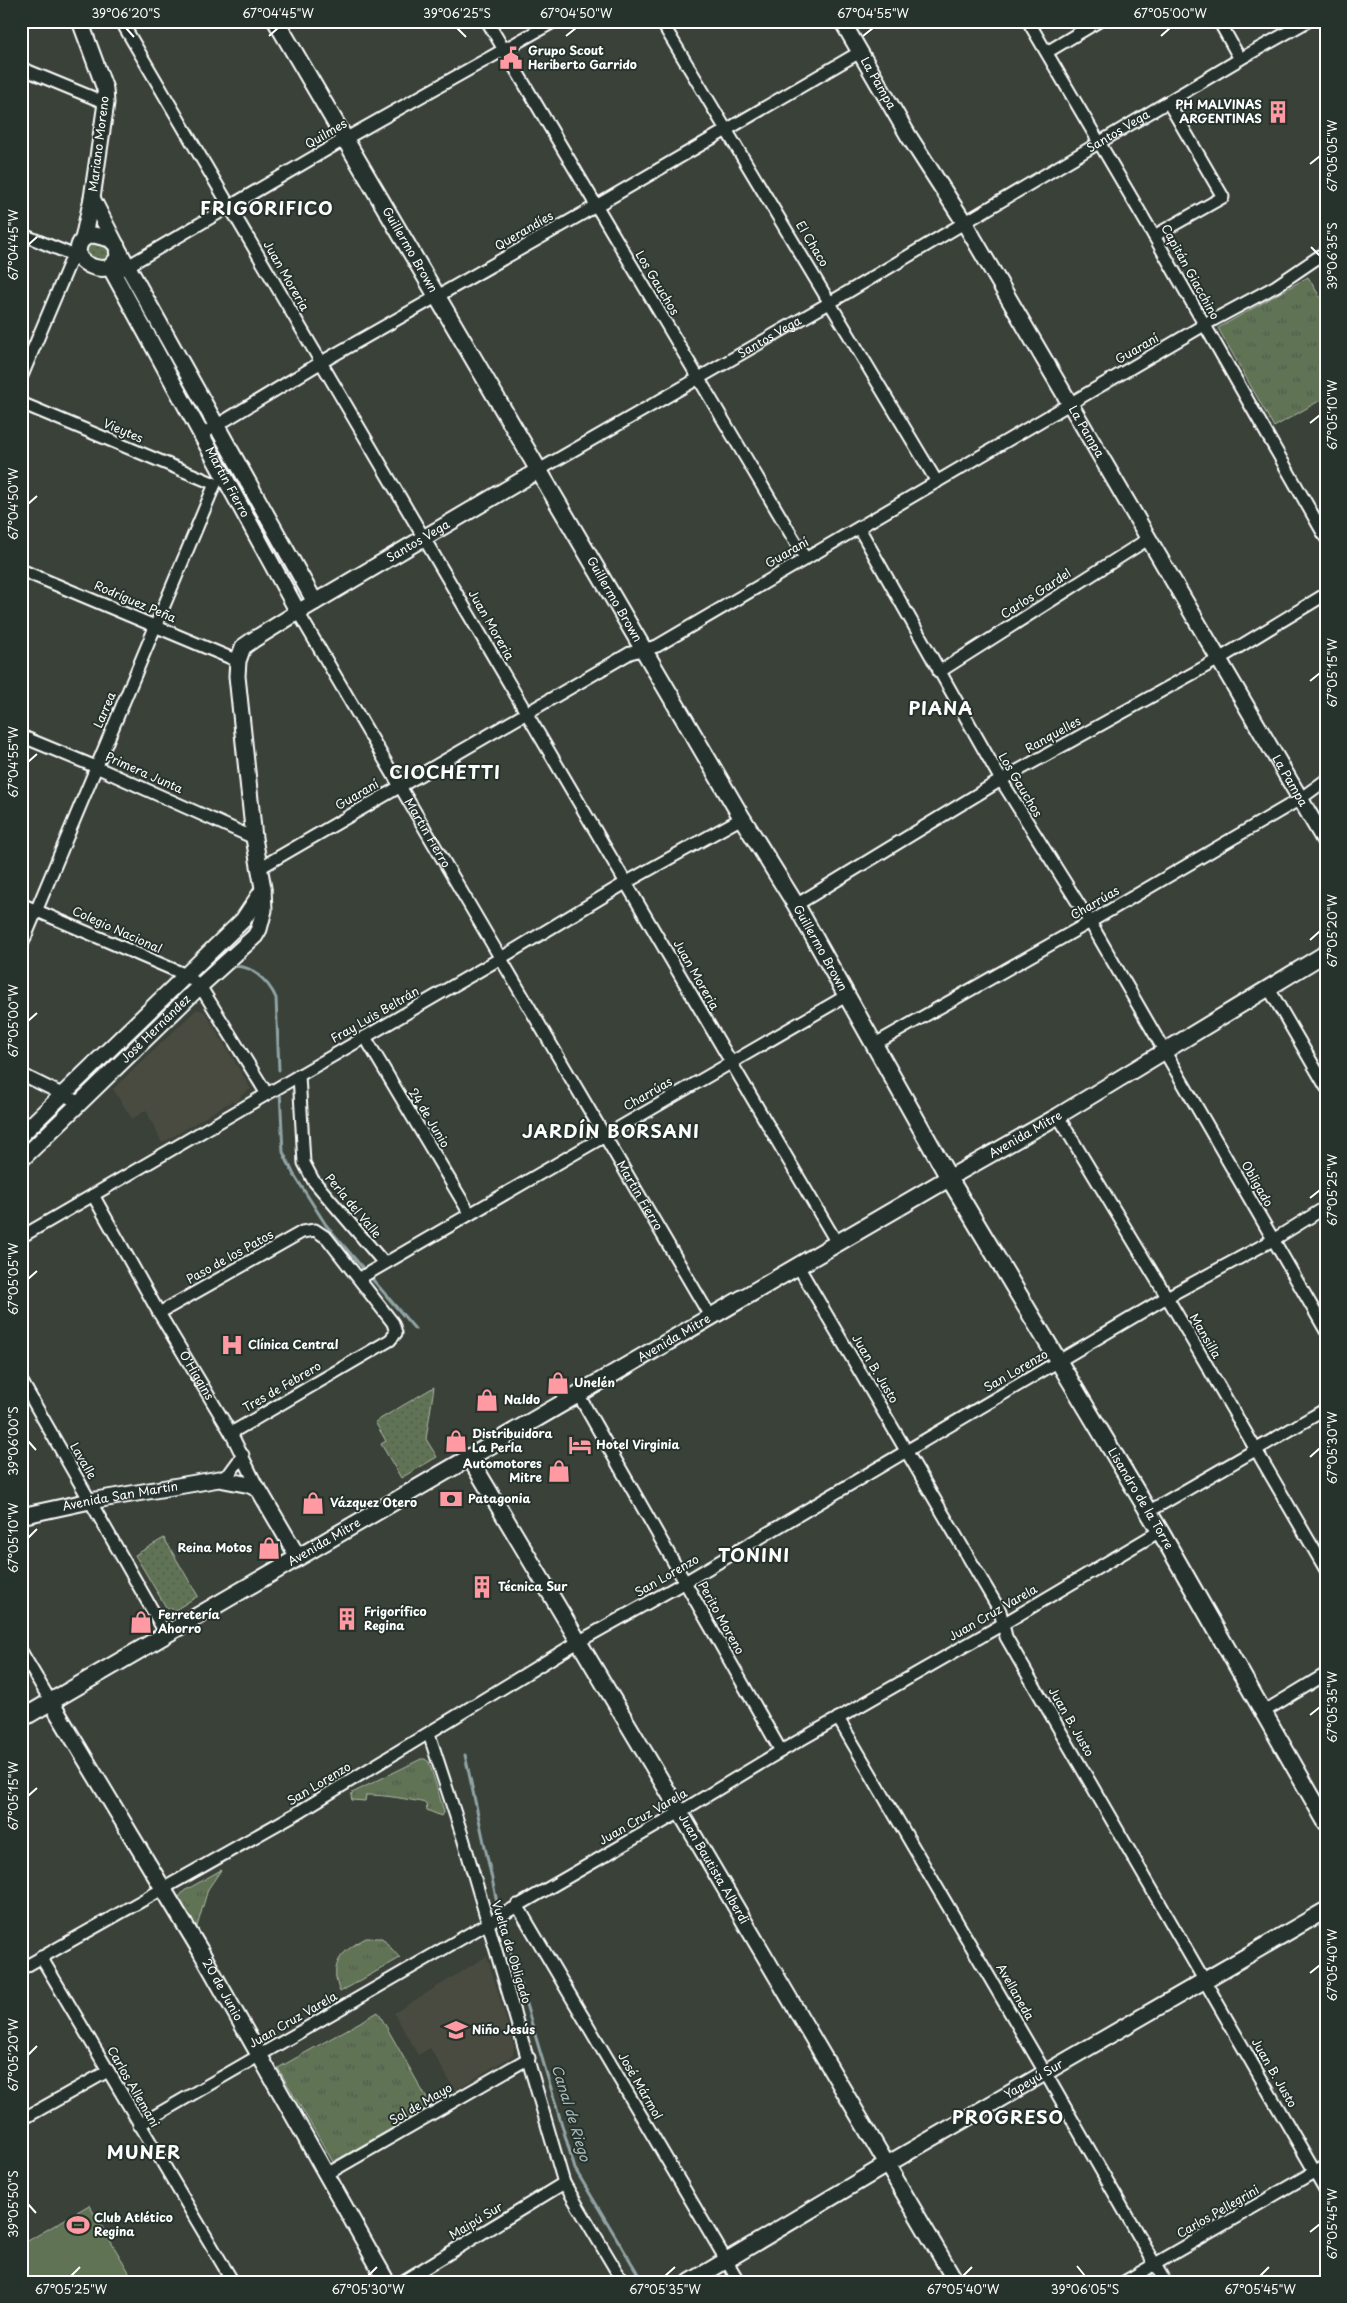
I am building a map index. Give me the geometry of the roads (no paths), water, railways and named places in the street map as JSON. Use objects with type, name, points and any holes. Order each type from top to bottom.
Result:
[{"type":"main road","name":"Guillermo Brown","points":[[276,21],[645,649],[742,818],[796,905],[950,1178]]},
{"type":"main road","name":"Avenida Mitre","points":[[21,1719],[710,1316],[950,1178]]},
{"type":"main road","name":"Lisandro de la Torre","points":[[950,1178],[1160,1531],[1326,1822]]},
{"type":"street","name":"Mariano Moreno","points":[[21,378],[78,249],[92,198],[106,103],[106,89],[80,21]]},
{"type":"street","name":"Juan Moreria","points":[[121,21],[837,1243]]},
{"type":"street","name":"Los Gauchos","points":[[487,21],[805,558]]},
{"type":"street","name":"Quilmes","points":[[112,271],[128,265],[345,139],[505,51],[555,21]]},
{"type":"street","name":"El Chaco","points":[[661,21],[831,302],[937,482]]},
{"type":"street","name":"La Pampa","points":[[842,21],[964,222],[1326,843]]},
{"type":"street","name":"Capitán Giacchino","points":[[1028,21],[1098,144],[1154,236],[1326,538]]},
{"type":"street","points":[[1047,52],[1099,21]]},
{"type":"street","points":[[1219,21],[1240,59]]},
{"type":"street","name":"Santos Vega","points":[[238,661],[243,647],[298,612],[539,470],[831,302],[1240,59],[1308,21]]},
{"type":"street","name":"Querandíes","points":[[201,435],[320,363],[596,206],[860,52]]},
{"type":"street","points":[[21,68],[106,103]]},
{"type":"street","points":[[1154,236],[1223,197],[1168,102]]},
{"type":"street","name":"Martín Fierro","points":[[92,198],[116,246],[239,469],[315,602]]},
{"type":"street","points":[[21,234],[78,249]]},
{"type":"street","points":[[94,235],[116,246],[118,258],[112,271],[88,265],[81,260],[78,249],[94,235]]},
{"type":"street","name":"Guaraní","points":[[258,869],[630,653],[657,646],[1204,325],[1276,286],[1326,252]]},
{"type":"street","name":"Martín Fierro","points":[[112,271],[201,435],[220,481],[710,1316]]},
{"type":"street","name":"Vieytes","points":[[21,403],[220,481]]},
{"type":"street","points":[[220,481],[239,469]]},
{"type":"street","name":"Larrea","points":[[21,948],[156,625],[220,481]]},
{"type":"street","name":"Los Gauchos","points":[[859,528],[1001,780],[1090,922],[1164,1052]]},
{"type":"street","name":"Carlos Gardel","points":[[939,672],[1148,539]]},
{"type":"street","name":"Rodríguez Peña","points":[[21,570],[238,661]]},
{"type":"street","name":"Ranquelles","points":[[796,905],[1001,780],[1219,659],[1326,594]]},
{"type":"street","name":"José Hernández","points":[[21,1160],[200,986],[255,936],[259,929],[264,910],[263,888],[258,869],[254,838],[237,676],[238,661]]},
{"type":"street","name":"Primera Junta","points":[[21,736],[96,767],[254,838]]},
{"type":"street","name":"Charrúas","points":[[875,1044],[1090,922],[1300,799],[1326,780]]},
{"type":"street","name":"Fray Luis Beltrán","points":[[21,1237],[501,958],[627,882],[742,818]]},
{"type":"street","name":"José Hernández","points":[[21,1135],[243,920],[263,888]]},
{"type":"street","name":"Colegio Nacional","points":[[21,904],[186,975],[200,986]]},
{"type":"street","name":"Avenida Mitre","points":[[950,1178],[1058,1116],[1326,953]]},
{"type":"street","points":[[200,986],[267,1094]]},
{"type":"street","points":[[1268,987],[1326,1087]]},
{"type":"street","name":"Charrúas","points":[[360,1278],[846,996]]},
{"type":"street","points":[[135,1023],[148,1037]]},
{"type":"street","name":"24 de Junio","points":[[365,1037],[470,1214]]},
{"type":"street","name":"Obligado","points":[[1164,1052],[1326,1331]]},
{"type":"street","points":[[21,1074],[80,1103]]},
{"type":"street","name":"Perla del Valle","points":[[299,1075],[304,1163],[312,1180],[380,1266]]},
{"type":"street","name":"Mansilla","points":[[1058,1116],[1167,1297],[1326,1570]]},
{"type":"street","name":"O'Higgins","points":[[93,1195],[159,1313],[231,1433],[259,1490],[298,1557]]},
{"type":"street","name":"San Lorenzo","points":[[21,1968],[297,1814],[578,1642],[685,1582],[1167,1297],[1273,1240],[1326,1207]]},
{"type":"street","name":"Paso de los Patos","points":[[159,1313],[302,1232],[315,1230],[327,1238],[360,1278]]},
{"type":"street","name":"Juan B. Justo","points":[[798,1266],[1000,1611],[1011,1646],[1326,2190]]},
{"type":"street","name":"Tres de Febrero","points":[[231,1433],[390,1340],[396,1333],[393,1323],[360,1278]]},
{"type":"street","name":"Lavalle","points":[[21,1380],[166,1634]]},
{"type":"street","name":"Perito Moreno","points":[[578,1394],[781,1751]]},
{"type":"street","points":[[1148,1512],[1326,1409]]},
{"type":"street","points":[[219,1479],[229,1474],[243,1455]]},
{"type":"street","name":"Juan Bautista Alberdi","points":[[469,1457],[956,2282]]},
{"type":"street","name":"Avenida San Martín","points":[[21,1516],[90,1501],[219,1479],[250,1484],[259,1490]]},
{"type":"street","name":"Juan Cruz Varela","points":[[139,2125],[680,1812],[781,1751],[1003,1624],[1160,1531]]},
{"type":"street","points":[[21,1651],[50,1702]]},
{"type":"street","points":[[1263,1712],[1326,1674]]},
{"type":"street","name":"20 de Junio","points":[[50,1702],[260,2055],[387,2282]]},
{"type":"street","name":"Avellaneda","points":[[838,1718],[1165,2282]]},
{"type":"street","name":"Vuelta de Obligado","points":[[429,1734],[529,2058],[564,2183],[623,2282]]},
{"type":"street","name":"José Mármol","points":[[517,1905],[739,2282]]},
{"type":"street","name":"Yapeyú Sur","points":[[690,2282],[886,2165],[1326,1910]]},
{"type":"street","name":"Carlos Allemani","points":[[41,1957],[233,2282]]},
{"type":"street","name":"Sol de Mayo","points":[[326,2174],[529,2058]]},
{"type":"street","points":[[21,2120],[108,2071]]},
{"type":"street","name":"Carlos Pellegrini","points":[[1124,2282],[1326,2164]]},
{"type":"street","name":"Maipú Sur","points":[[402,2282],[564,2183]]},
{"type":"waterway","points":[[230,968],[244,967],[251,970],[269,986],[276,998],[279,1070]]},
{"type":"waterway","points":[[280,1090],[283,1152],[293,1173],[326,1225],[415,1329]]},
{"type":"waterway","name":"Canal de Riego","points":[[465,1755],[497,1902]]},
{"type":"waterway","name":"Canal de Riego","points":[[506,1937],[575,2169],[643,2282]]},
{"type":"place","name":"Grupo Scout Heriberto Garrido","points":[[511,58]]},
{"type":"place","name":"PH MALVINAS ARGENTINAS","points":[[1278,112]]},
{"type":"place","name":"Clínica Central","points":[[232,1345]]},
{"type":"place","name":"Unelén","points":[[558,1383]]},
{"type":"place","name":"Naldo","points":[[487,1400]]},
{"type":"place","name":"Distribuidora La Perla","points":[[456,1441]]},
{"type":"place","name":"Hotel Virginia","points":[[580,1445]]},
{"type":"place","name":"Automotores Mitre","points":[[559,1471]]},
{"type":"place","name":"Patagonia","points":[[451,1499]]},
{"type":"place","name":"Vázquez Otero","points":[[313,1503]]},
{"type":"place","name":"Reina Motos","points":[[269,1548]]},
{"type":"place","name":"Técnica Sur","points":[[482,1587]]},
{"type":"place","name":"Frigorífico Regina","points":[[347,1619]]},
{"type":"place","name":"Ferretería Ahorro","points":[[141,1622]]},
{"type":"place","name":"Niño Jesús","points":[[456,2030]]},
{"type":"place","name":"Club Atlético Regina","points":[[78,2225]]},
{"type":"district","name":"FRIGORIFICO","points":[[267,209]]},
{"type":"district","name":"PIANA","points":[[941,709]]},
{"type":"district","name":"CIOCHETTI","points":[[445,773]]},
{"type":"district","name":"JARDÍN BORSANI","points":[[611,1132]]},
{"type":"district","name":"TONINI","points":[[754,1556]]},
{"type":"district","name":"PROGRESO","points":[[1008,2118]]},
{"type":"district","name":"MUNER","points":[[144,2153]]}]
